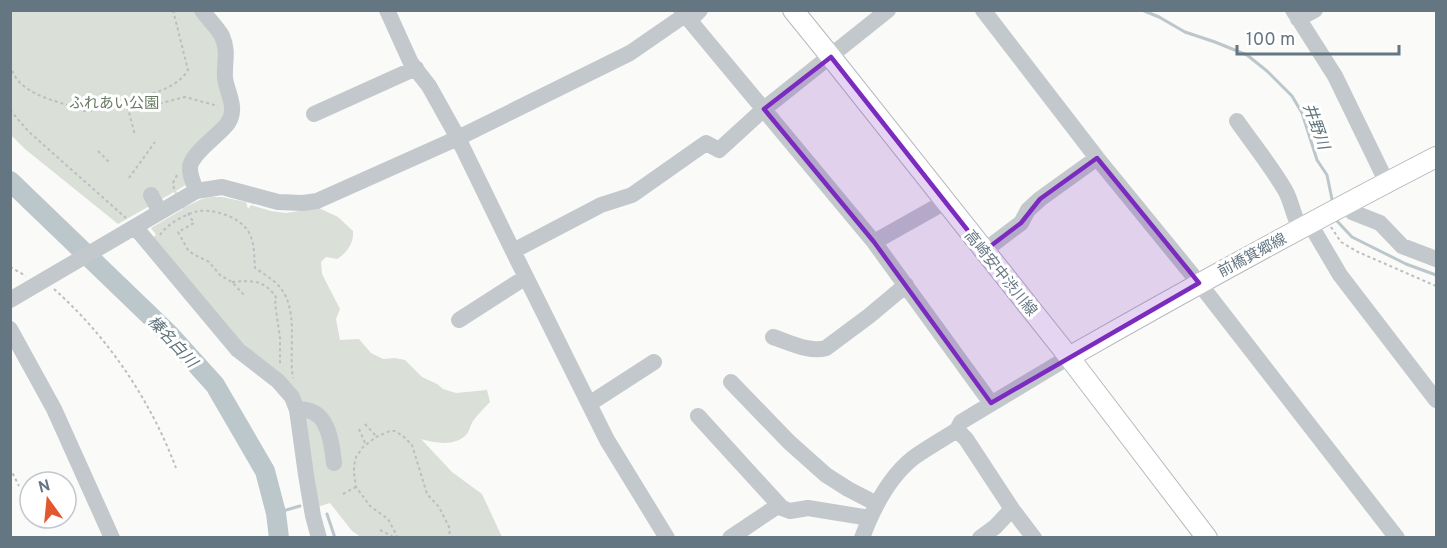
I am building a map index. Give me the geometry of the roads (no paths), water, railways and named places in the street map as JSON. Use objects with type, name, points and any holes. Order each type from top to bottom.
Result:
[{"type":"main road","name":"高崎安中渋川線","points":[[793,10],[1069,357],[1207,537]]},
{"type":"main road","name":"前橋箕郷線","points":[[1069,357],[1199,284],[1437,157]]},
{"type":"street","points":[[196,191],[190,167],[193,155],[228,123],[232,106],[225,78],[227,55],[221,35],[202,10]]},
{"type":"street","points":[[387,10],[405,51],[429,86],[458,138],[608,440],[667,537]]},
{"type":"street","points":[[513,251],[601,205],[632,195],[706,143],[719,150],[764,109],[888,10]]},
{"type":"street","points":[[983,10],[1397,537]]},
{"type":"street","points":[[1315,10],[1296,15],[1335,76],[1387,183]]},
{"type":"street","points":[[10,300],[132,226],[196,191],[222,187],[278,202],[317,201],[458,138],[630,53],[689,12],[764,109],[874,242],[991,403]]},
{"type":"street","points":[[314,114],[416,68]]},
{"type":"street","points":[[1236,121],[1287,193],[1297,223],[1352,212],[1380,223],[1402,246],[1437,259]]},
{"type":"street","points":[[984,251],[1021,223],[1028,210],[1040,199],[1097,158]]},
{"type":"street","points":[[151,195],[160,212]]},
{"type":"street","points":[[874,242],[945,202]]},
{"type":"street","points":[[1325,216],[1340,276],[1437,400]]},
{"type":"street","points":[[132,226],[238,350],[278,381],[289,393],[297,410],[313,516],[319,537]]},
{"type":"street","points":[[459,320],[526,278]]},
{"type":"street","points":[[773,338],[812,349],[826,348],[906,285]]},
{"type":"street","points":[[10,329],[54,409],[112,537]]},
{"type":"street","points":[[862,537],[873,511],[893,477],[912,459],[957,430],[961,422],[1069,357]]},
{"type":"street","points":[[589,404],[654,362]]},
{"type":"street","points":[[731,382],[789,442],[826,475],[848,489],[873,511]]},
{"type":"street","points":[[297,410],[306,410],[315,414],[323,422],[330,440],[334,463]]},
{"type":"street","points":[[698,417],[779,505],[790,512],[808,508],[873,511]]},
{"type":"street","points":[[957,430],[966,439],[1012,509],[1034,537]]},
{"type":"street","points":[[730,537],[779,505]]},
{"type":"street","points":[[980,537],[995,527],[1012,509]]},
{"type":"waterway","name":"井野川","points":[[1142,10],[1185,32],[1247,55],[1292,96],[1302,113],[1317,160],[1327,175],[1333,204]]},
{"type":"waterway","name":"榛名白川","points":[[10,181],[169,334],[215,385],[265,471],[276,513],[279,538]]},
{"type":"waterway","name":"井野川","points":[[1336,216],[1337,221],[1352,237],[1406,264],[1436,275]]},
{"type":"waterway","points":[[276,513],[300,506]]},
{"type":"waterway","points":[[327,514],[335,538]]},
{"type":"park label","name":"ふれあい公園","points":[[114,103]]}]
